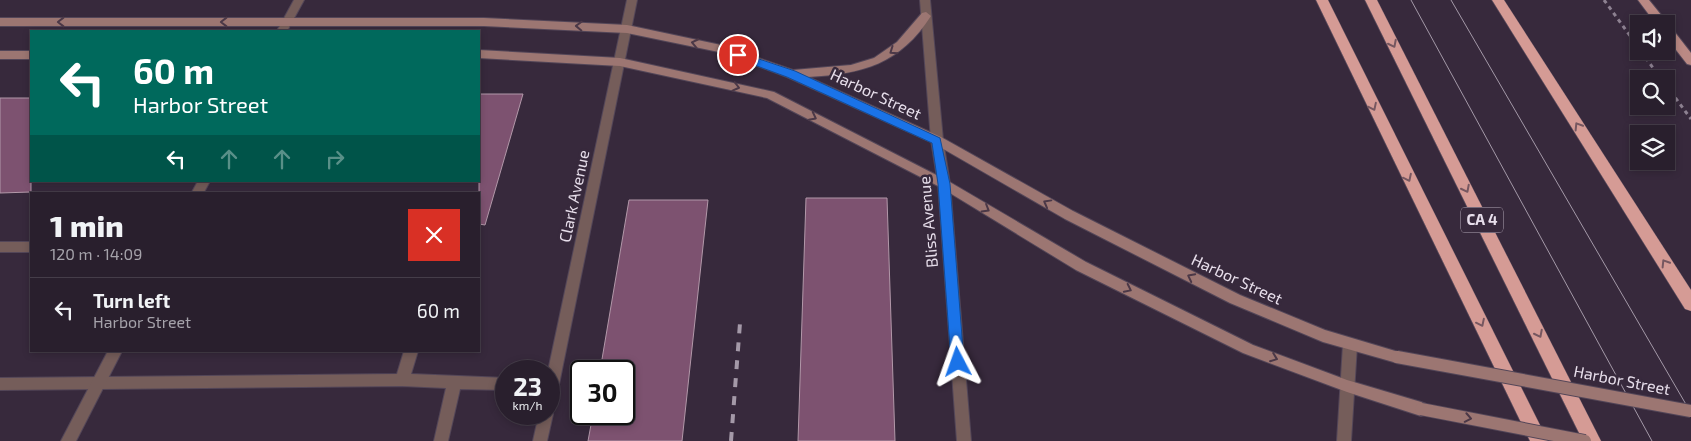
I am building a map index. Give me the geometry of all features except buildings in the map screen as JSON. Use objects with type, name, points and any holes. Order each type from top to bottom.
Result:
[{"type":"highway","points":[[1322,0],[1539,441]]},
{"type":"highway","name":"CA 4","points":[[1372,0],[1592,441]]},
{"type":"highway","points":[[1498,0],[1691,304]]},
{"type":"main road","points":[[1644,0],[1655,15]]},
{"type":"main road","points":[[1675,41],[1691,61]]},
{"type":"street","points":[[285,27],[299,0]]},
{"type":"street","name":"Clark Avenue","points":[[556,360],[632,0]]},
{"type":"street","name":"Bliss Avenue","points":[[925,0],[937,140],[944,184],[964,441]]},
{"type":"street","points":[[791,74],[836,72],[876,63],[900,46],[926,16]]},
{"type":"street","name":"Harbor Street","points":[[0,22],[285,27],[484,22],[627,28],[721,49],[791,74],[937,140],[1069,215],[1235,299],[1323,336],[1398,357],[1691,411]]},
{"type":"street","points":[[480,54],[620,62],[770,95],[944,184],[1081,266],[1248,348],[1347,386],[1421,408],[1584,441]]},
{"type":"street","points":[[0,55],[30,55]]},
{"type":"street","points":[[0,247],[30,247]]},
{"type":"street","points":[[1344,441],[1350,345]]},
{"type":"street","points":[[68,441],[114,352]]},
{"type":"street","points":[[402,380],[411,352]]},
{"type":"street","points":[[0,384],[402,380],[495,384]]},
{"type":"street","points":[[441,441],[454,382]]},
{"type":"street","points":[[540,441],[544,425]]},
{"type":"path","points":[[1604,0],[1630,36]]},
{"type":"path","points":[[1675,97],[1691,119]]},
{"type":"tram line","points":[[1411,0],[1652,441]]},
{"type":"tram line","points":[[1451,0],[1691,413]]},
{"type":"railway","points":[[731,441],[740,323]]},
{"type":"route","points":[[738,55],[791,74],[937,140],[944,184],[958,362]]}]
